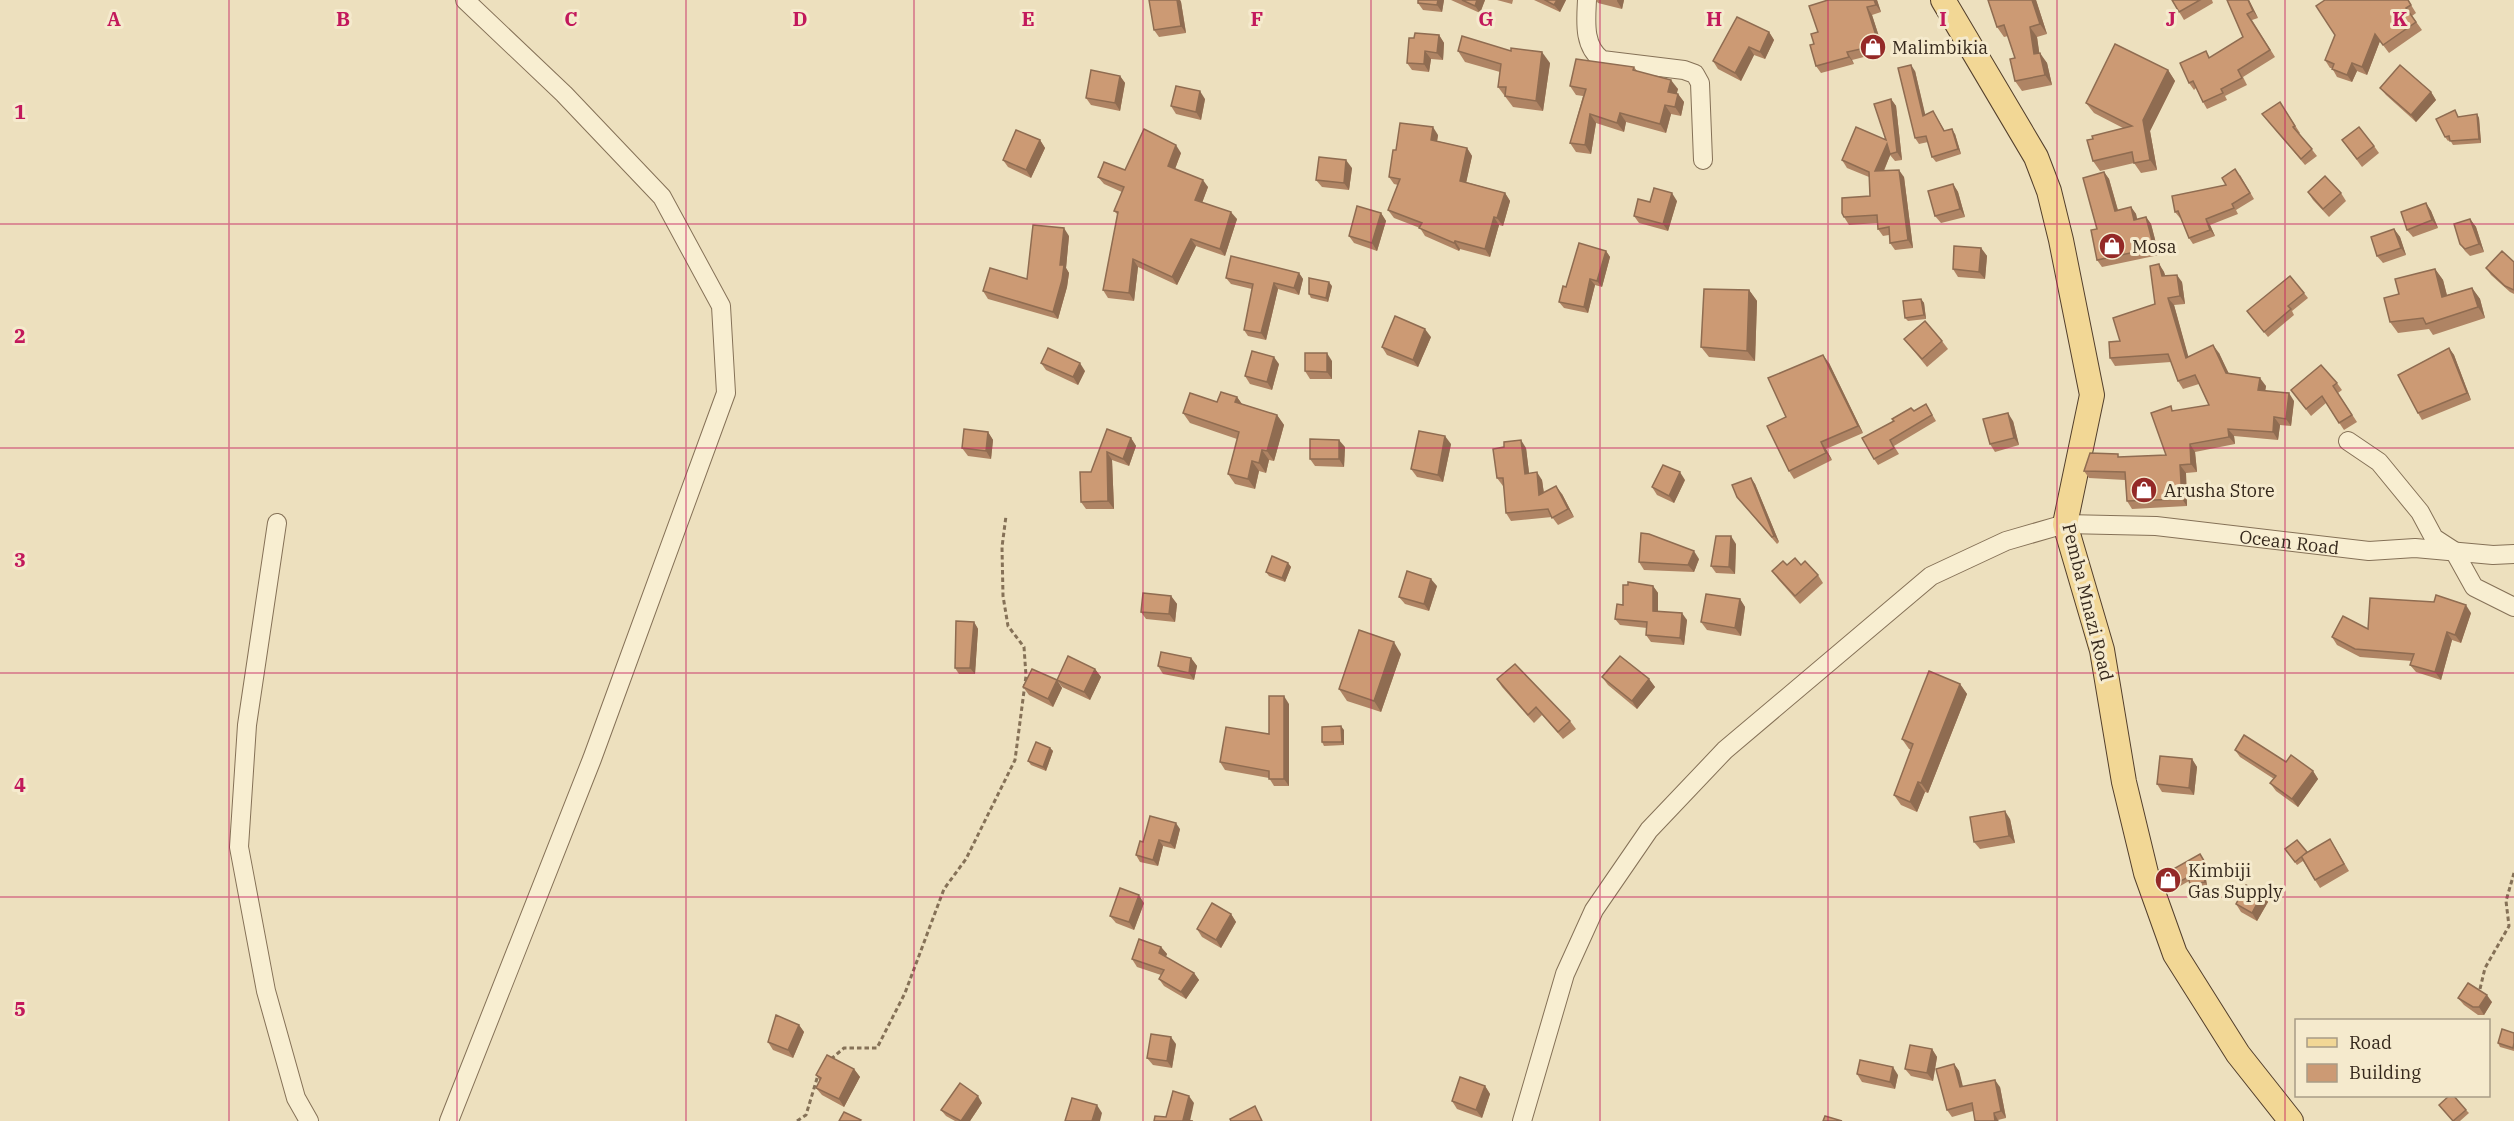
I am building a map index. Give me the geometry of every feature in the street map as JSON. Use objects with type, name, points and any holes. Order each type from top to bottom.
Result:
[{"type":"main road","name":"Pemba Mnazi Road","points":[[1943,0],[2036,157],[2049,191],[2061,240],[2092,395],[2065,524],[2102,650],[2124,782],[2146,873],[2175,954],[2238,1054],[2290,1121]]},
{"type":"street","points":[[449,1121],[592,759],[726,393],[721,306],[662,197],[564,94],[465,0]]},
{"type":"street","points":[[1587,0],[1588,44],[1594,54],[1602,60],[1684,70],[1695,74],[1700,83],[1703,160]]},
{"type":"street","points":[[2348,441],[2379,462],[2420,512],[2434,538],[2454,551],[2475,587],[2514,607]]},
{"type":"street","points":[[277,523],[247,725],[238,848],[266,991],[296,1098],[309,1121]]},
{"type":"street","name":"Ocean Road","points":[[1522,1121],[1565,974],[1594,910],[1649,830],[1725,750],[1834,654],[1930,576],[2006,541],[2065,524],[2156,525],[2369,551],[2415,548],[2493,555],[2514,554]]},
{"type":"path","points":[[828,1062],[844,1048],[876,1047],[904,993],[944,889],[966,859],[1014,760],[1026,676],[1024,647],[1008,626],[1003,596],[1002,547],[1006,516]]},
{"type":"path","points":[[2480,989],[2486,968],[2509,926],[2506,901],[2514,873]]},
{"type":"path","points":[[797,1121],[806,1114],[819,1069]]},
{"type":"building","points":[[1149,0],[1177,0],[1181,26],[1154,30]]},
{"type":"building","points":[[1418,0],[1438,0],[1437,5],[1418,3]]},
{"type":"building","points":[[1462,0],[1477,0],[1475,6]]},
{"type":"building","points":[[1545,0],[1557,0],[1554,5]]},
{"type":"building","points":[[1828,0],[1874,0],[1876,5],[1867,7],[1879,45],[1847,52],[1849,57],[1816,66],[1810,45],[1814,44],[1811,34],[1818,32],[1809,6]]},
{"type":"building","points":[[1988,0],[2032,0],[2040,24],[2030,27],[2034,54],[2040,53],[2045,75],[2015,81],[2010,59],[2015,58],[2004,25],[1997,27]]},
{"type":"building","points":[[2172,0],[2200,0],[2179,12]]},
{"type":"building","points":[[2227,0],[2248,0],[2253,11],[2247,14],[2270,50],[2238,70],[2242,78],[2221,89],[2223,93],[2203,102],[2193,81],[2189,83],[2180,63],[2206,51],[2209,58],[2243,37]]},
{"type":"building","points":[[2325,0],[2408,0],[2411,5],[2406,8],[2416,22],[2383,45],[2375,34],[2362,67],[2352,63],[2347,75],[2332,69],[2334,64],[2325,60],[2335,35],[2316,6]]},
{"type":"building","points":[[1737,17],[1769,32],[1760,52],[1749,47],[1735,73],[1713,61]]},
{"type":"building","points":[[1415,33],[1439,35],[1437,53],[1425,51],[1424,64],[1407,63],[1409,38],[1414,38]]},
{"type":"building","points":[[1462,36],[1511,51],[1511,48],[1542,52],[1536,101],[1505,96],[1506,87],[1498,87],[1501,64],[1458,51]]},
{"type":"building","points":[[2115,44],[2168,70],[2143,120],[2150,160],[2134,163],[2132,152],[2093,161],[2087,140],[2093,139],[2092,136],[2132,126],[2086,103]]},
{"type":"building","points":[[1576,59],[1634,67],[1633,70],[1671,80],[1668,92],[1678,94],[1675,107],[1665,105],[1660,124],[1620,113],[1617,123],[1590,114],[1585,145],[1570,143],[1586,89],[1570,86]]},
{"type":"building","points":[[1911,65],[1923,116],[1933,111],[1944,131],[1952,129],[1958,149],[1932,157],[1926,136],[1915,138],[1898,68]]},
{"type":"building","points":[[2400,65],[2431,92],[2411,115],[2380,88]]},
{"type":"building","points":[[1091,70],[1120,76],[1115,103],[1086,98]]},
{"type":"building","points":[[1176,86],[1200,91],[1196,112],[1171,106]]},
{"type":"building","points":[[1891,99],[1897,152],[1890,154],[1887,144],[1875,171],[1899,170],[1908,240],[1890,243],[1889,227],[1878,229],[1877,215],[1844,217],[1842,198],[1870,196],[1869,172],[1842,160],[1856,127],[1886,140],[1874,104]]},
{"type":"building","points":[[2280,102],[2295,126],[2293,127],[2312,149],[2301,159],[2262,114]]},
{"type":"building","points":[[2455,110],[2458,117],[2477,114],[2479,139],[2450,141],[2449,136],[2445,137],[2436,119]]},
{"type":"building","points":[[1400,123],[1433,127],[1431,140],[1467,148],[1460,181],[1505,193],[1497,218],[1494,217],[1485,249],[1455,241],[1454,243],[1419,228],[1422,223],[1388,210],[1400,179],[1389,177]]},
{"type":"building","points":[[2359,127],[2374,146],[2357,159],[2342,140]]},
{"type":"building","points":[[1144,129],[1176,145],[1168,166],[1203,180],[1195,200],[1231,212],[1220,249],[1191,239],[1172,277],[1133,259],[1129,293],[1103,290],[1118,212],[1114,211],[1124,187],[1098,177],[1104,162],[1125,170]]},
{"type":"building","points":[[1016,130],[1040,140],[1026,170],[1003,160]]},
{"type":"building","points":[[1319,157],[1346,160],[1344,183],[1316,180]]},
{"type":"building","points":[[2235,169],[2250,193],[2232,204],[2234,208],[2206,219],[2210,230],[2189,238],[2178,211],[2175,212],[2172,196],[2226,185],[2222,178]]},
{"type":"building","points":[[2104,172],[2115,211],[2131,207],[2134,220],[2146,217],[2154,248],[2097,260],[2091,230],[2097,229],[2083,178]]},
{"type":"building","points":[[2325,176],[2341,193],[2323,209],[2308,192]]},
{"type":"building","points":[[1953,184],[1960,209],[1935,216],[1928,191]]},
{"type":"building","points":[[1654,188],[1672,193],[1663,224],[1634,216],[1638,199],[1650,202]]},
{"type":"building","points":[[2426,203],[2432,220],[2407,230],[2401,212]]},
{"type":"building","points":[[1357,206],[1381,213],[1372,243],[1349,236]]},
{"type":"building","points":[[2470,219],[2479,244],[2465,249],[2460,244],[2454,224]]},
{"type":"building","points":[[1033,225],[1064,228],[1060,265],[1064,265],[1053,312],[983,291],[990,268],[1027,279]]},
{"type":"building","points":[[2394,229],[2401,248],[2377,256],[2371,237]]},
{"type":"building","points":[[1579,243],[1606,251],[1597,281],[1590,279],[1584,307],[1559,302],[1563,286],[1566,287]]},
{"type":"building","points":[[1954,246],[1981,248],[1979,272],[1953,269]]},
{"type":"building","points":[[2502,251],[2514,262],[2514,290],[2505,286],[2486,268]]},
{"type":"building","points":[[1231,256],[1299,273],[1294,288],[1274,283],[1261,333],[1244,330],[1253,284],[1226,278]]},
{"type":"building","points":[[2159,264],[2162,276],[2177,275],[2180,296],[2168,298],[2186,358],[2213,345],[2226,373],[2260,378],[2258,390],[2289,393],[2286,419],[2274,417],[2273,432],[2228,429],[2229,437],[2190,444],[2191,464],[2180,465],[2182,499],[2127,501],[2125,472],[2084,471],[2090,453],[2118,454],[2118,457],[2166,455],[2151,413],[2171,406],[2172,411],[2209,405],[2195,375],[2178,381],[2168,354],[2110,358],[2109,342],[2120,341],[2113,318],[2155,304],[2150,266]]},
{"type":"building","points":[[2435,269],[2442,297],[2472,288],[2478,307],[2426,324],[2423,318],[2390,322],[2384,298],[2399,294],[2395,279]]},
{"type":"building","points":[[2290,276],[2304,293],[2288,306],[2291,309],[2264,332],[2247,311]]},
{"type":"building","points":[[1309,278],[1329,282],[1326,298],[1309,294]]},
{"type":"building","points":[[1704,289],[1749,290],[1747,351],[1701,347]]},
{"type":"building","points":[[1921,299],[1924,315],[1905,318],[1903,301]]},
{"type":"building","points":[[1395,316],[1425,329],[1413,360],[1382,347]]},
{"type":"building","points":[[1925,321],[1942,341],[1922,359],[1904,339]]},
{"type":"building","points":[[1048,348],[1080,363],[1073,377],[1041,363]]},
{"type":"building","points":[[2449,348],[2467,393],[2418,413],[2398,375]]},
{"type":"building","points":[[1252,351],[1274,357],[1267,382],[1245,376]]},
{"type":"building","points":[[1305,353],[1327,353],[1327,372],[1305,371]]},
{"type":"building","points":[[1823,355],[1858,426],[1821,442],[1826,453],[1789,471],[1767,426],[1786,417],[1768,378]]},
{"type":"building","points":[[2321,365],[2337,383],[2333,386],[2352,415],[2339,423],[2322,396],[2306,409],[2291,390]]},
{"type":"building","points":[[1221,392],[1237,397],[1235,402],[1277,415],[1267,451],[1262,450],[1259,463],[1252,461],[1248,479],[1228,474],[1239,432],[1183,413],[1190,393],[1217,402]]},
{"type":"building","points":[[1926,404],[1932,415],[1890,440],[1894,448],[1874,459],[1862,438],[1894,421],[1892,419],[1911,408],[1914,411]]},
{"type":"building","points":[[2008,413],[2014,438],[1990,444],[1983,419]]},
{"type":"building","points":[[964,429],[988,432],[986,451],[962,448]]},
{"type":"building","points":[[1107,429],[1131,438],[1123,459],[1107,452],[1108,501],[1081,502],[1080,472],[1091,472]]},
{"type":"building","points":[[1419,431],[1445,436],[1438,475],[1411,469]]},
{"type":"building","points":[[1310,439],[1339,440],[1339,459],[1310,459]]},
{"type":"building","points":[[1521,440],[1525,474],[1537,472],[1539,495],[1556,486],[1568,509],[1552,518],[1548,509],[1506,513],[1503,478],[1497,478],[1493,449],[1504,447],[1504,442]]},
{"type":"building","points":[[1663,465],[1680,472],[1669,496],[1652,487]]},
{"type":"building","points":[[1751,478],[1774,536],[1772,537],[1737,497],[1732,485]]},
{"type":"building","points":[[1641,533],[1694,551],[1688,565],[1639,562]]},
{"type":"building","points":[[1716,536],[1731,536],[1729,567],[1711,566]]},
{"type":"building","points":[[1272,556],[1288,563],[1282,578],[1266,572]]},
{"type":"building","points":[[1795,558],[1801,565],[1805,561],[1818,575],[1795,596],[1772,571],[1783,561],[1787,565]]},
{"type":"building","points":[[1407,571],[1431,579],[1424,604],[1399,597]]},
{"type":"building","points":[[1628,582],[1653,586],[1653,611],[1682,613],[1680,638],[1646,635],[1647,622],[1615,619],[1617,604],[1623,605],[1623,585],[1628,585]]},
{"type":"building","points":[[1143,593],[1171,596],[1169,614],[1141,612]]},
{"type":"building","points":[[1706,594],[1740,599],[1735,628],[1701,622]]},
{"type":"building","points":[[2436,595],[2466,605],[2455,635],[2447,632],[2435,672],[2410,665],[2414,654],[2355,649],[2332,637],[2343,616],[2368,629],[2370,598],[2434,602]]},
{"type":"building","points":[[956,621],[974,622],[970,668],[955,668]]},
{"type":"building","points":[[1359,630],[1394,642],[1374,701],[1339,689]]},
{"type":"building","points":[[1161,652],[1191,658],[1189,673],[1158,666]]},
{"type":"building","points":[[1068,656],[1095,669],[1084,692],[1057,680]]},
{"type":"building","points":[[1620,656],[1649,679],[1632,701],[1602,677]]},
{"type":"building","points":[[1515,664],[1570,721],[1558,732],[1536,707],[1528,715],[1497,679]]},
{"type":"building","points":[[1032,669],[1057,680],[1048,699],[1023,687]]},
{"type":"building","points":[[1929,671],[1960,684],[1921,783],[1918,782],[1910,802],[1894,795],[1913,744],[1902,739]]},
{"type":"building","points":[[1269,696],[1284,696],[1284,779],[1269,779],[1269,771],[1220,762],[1226,727],[1269,734]]},
{"type":"building","points":[[1341,726],[1342,742],[1322,742],[1322,727]]},
{"type":"building","points":[[2244,735],[2286,762],[2291,755],[2313,771],[2292,799],[2270,783],[2276,776],[2235,750]]},
{"type":"building","points":[[1036,742],[1050,748],[1043,767],[1028,761]]},
{"type":"building","points":[[2160,756],[2192,759],[2189,788],[2157,784]]},
{"type":"building","points":[[2005,811],[2009,836],[1974,842],[1970,817]]},
{"type":"building","points":[[1150,816],[1176,823],[1170,843],[1159,840],[1153,860],[1136,855],[1140,841],[1143,842]]},
{"type":"building","points":[[2330,839],[2344,864],[2315,880],[2301,856]]},
{"type":"building","points":[[2297,840],[2307,852],[2295,862],[2285,849]]},
{"type":"building","points":[[2200,854],[2207,866],[2202,869],[2205,882],[2190,884],[2188,877],[2166,889],[2161,876]]},
{"type":"building","points":[[2246,885],[2262,894],[2252,913],[2236,904]]},
{"type":"building","points":[[1120,888],[1139,895],[1129,922],[1110,916]]},
{"type":"building","points":[[1212,903],[1231,914],[1216,940],[1197,929]]},
{"type":"building","points":[[1139,939],[1161,947],[1159,953],[1194,973],[1181,992],[1159,979],[1164,970],[1132,959]]},
{"type":"building","points":[[2468,983],[2487,995],[2479,1007],[2473,1007],[2458,998]]},
{"type":"building","points":[[776,1015],[799,1025],[788,1050],[768,1042]]},
{"type":"building","points":[[2502,1029],[2514,1033],[2513,1048],[2498,1043]]},
{"type":"building","points":[[1151,1034],[1171,1037],[1167,1061],[1147,1058]]},
{"type":"building","points":[[1910,1045],[1932,1049],[1927,1073],[1905,1069]]},
{"type":"building","points":[[827,1055],[854,1069],[839,1099],[816,1088],[821,1078],[816,1075]]},
{"type":"building","points":[[1860,1060],[1893,1067],[1890,1082],[1857,1074]]},
{"type":"building","points":[[1954,1064],[1960,1087],[1995,1080],[2001,1111],[1994,1113],[1995,1121],[1975,1121],[1972,1103],[1947,1110],[1936,1069]]},
{"type":"building","points":[[1460,1077],[1485,1086],[1476,1110],[1452,1101]]},
{"type":"building","points":[[960,1083],[978,1096],[961,1121],[941,1110]]},
{"type":"building","points":[[1173,1091],[1189,1096],[1183,1120],[1193,1121],[1154,1121],[1155,1116],[1166,1117]]},
{"type":"building","points":[[2448,1097],[2455,1097],[2466,1110],[2453,1121],[2439,1105]]},
{"type":"building","points":[[1072,1098],[1097,1105],[1092,1121],[1065,1121]]},
{"type":"building","points":[[1255,1106],[1262,1121],[1231,1121],[1230,1119]]},
{"type":"building","points":[[844,1112],[861,1120],[839,1121]]},
{"type":"building","points":[[1825,1116],[1842,1121],[1823,1121]]},
{"type":"place","name":"Malimbikia","points":[[1873,47]]},
{"type":"place","name":"Mosa","points":[[2112,246]]},
{"type":"place","name":"Arusha Store","points":[[2144,490]]},
{"type":"place","name":"Kimbiji Gas Supply","points":[[2168,880]]}]
